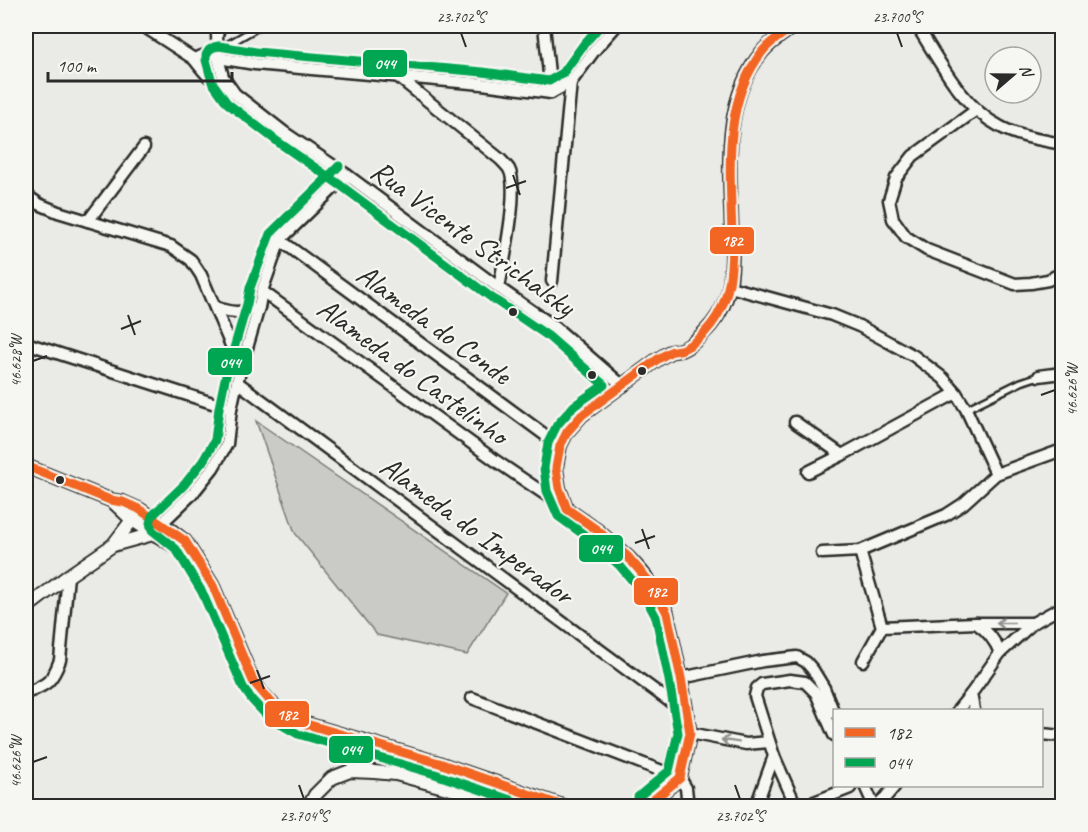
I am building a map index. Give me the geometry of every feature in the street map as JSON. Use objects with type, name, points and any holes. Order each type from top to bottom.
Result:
[{"type":"street","points":[[143,26],[194,58],[215,84],[235,94]]},
{"type":"street","points":[[544,26],[551,93]]},
{"type":"street","points":[[194,58],[218,54],[255,64],[482,84],[551,93],[571,82],[616,26]]},
{"type":"street","points":[[646,807],[680,778],[690,733],[667,613],[653,586],[628,558],[597,530],[567,509],[559,488],[556,468],[560,446],[567,432],[582,416],[658,359],[685,348],[698,338],[723,306],[730,287],[732,268],[729,158],[735,109],[742,84],[757,59],[764,50],[794,26]]},
{"type":"street","points":[[917,26],[958,88],[976,110],[1000,127],[1029,137],[1062,144]]},
{"type":"street","name":"Rua Vicente Strichalsky","points":[[217,29],[218,54],[223,77],[235,94],[285,133],[347,175],[555,327],[623,386]]},
{"type":"street","points":[[397,76],[500,159],[509,170],[513,183],[513,203],[499,288]]},
{"type":"street","points":[[552,281],[571,82]]},
{"type":"street","points":[[976,110],[913,156],[896,178],[889,200],[893,219],[906,237],[927,250],[1015,284],[1048,280],[1062,273]]},
{"type":"street","points":[[88,221],[144,147]]},
{"type":"street","points":[[132,520],[157,520],[193,493],[213,468],[227,444],[237,382],[262,291],[280,240],[347,175]]},
{"type":"street","points":[[26,195],[39,204],[171,246],[191,260],[201,275],[241,369]]},
{"type":"street","name":"Alameda do Conde","points":[[280,240],[560,446]]},
{"type":"street","points":[[730,287],[832,315],[859,326],[914,356],[943,378],[956,393],[966,409],[996,474]]},
{"type":"street","name":"Alameda do Castelinho","points":[[262,291],[496,462],[567,509]]},
{"type":"street","points":[[215,307],[236,313],[259,307]]},
{"type":"street","points":[[26,344],[231,409]]},
{"type":"street","points":[[1039,376],[1062,373]]},
{"type":"street","name":"Alameda do Imperador","points":[[237,382],[688,715]]},
{"type":"street","points":[[807,472],[956,393]]},
{"type":"street","points":[[795,422],[842,455]]},
{"type":"street","points":[[822,553],[860,551],[946,515],[963,504],[996,474],[1062,450]]},
{"type":"street","points":[[26,466],[110,500],[123,502],[139,509],[185,541],[213,586],[253,681],[276,708],[303,723],[440,763],[557,806]]},
{"type":"street","points":[[110,500],[132,520],[196,559]]},
{"type":"street","points":[[26,609],[113,544],[132,520]]},
{"type":"street","points":[[113,544],[153,534]]},
{"type":"street","points":[[860,551],[882,627],[863,661]]},
{"type":"street","points":[[26,693],[40,687],[55,674],[60,660],[68,576]]},
{"type":"street","points":[[960,709],[1000,653],[1033,623],[1062,607]]},
{"type":"street","points":[[976,623],[992,637],[1000,653]]},
{"type":"street","points":[[882,627],[1033,623]]},
{"type":"street","points":[[681,678],[763,661],[797,657],[813,670],[833,710]]},
{"type":"street","points":[[796,807],[774,756],[755,696],[757,688],[762,684],[790,680],[805,682],[816,693],[833,733]]},
{"type":"street","points":[[971,694],[974,709]]},
{"type":"street","points":[[472,698],[680,778],[686,788],[688,807]]},
{"type":"street","points":[[690,733],[746,744],[770,742]]},
{"type":"street","points":[[1043,734],[1062,736]]},
{"type":"street","points":[[756,807],[774,756]]},
{"type":"street","points":[[309,807],[315,795],[332,778],[350,771],[396,774],[513,807]]},
{"type":"street","points":[[804,807],[850,787]]},
{"type":"street","points":[[866,787],[876,807],[894,787]]},
{"type":"lane","points":[[218,54],[260,26]]},
{"type":"lane","points":[[966,409],[1021,382],[1039,376]]},
{"type":"shaded area","points":[[256,421],[506,593],[467,655],[377,635],[295,533]]},
{"type":"transit line","name":"044","points":[[600,26],[563,73],[549,81],[483,72],[256,52],[219,46],[209,50],[206,60],[212,82],[227,103],[492,298],[548,336],[604,385],[574,406],[557,425],[548,443],[544,468],[547,491],[558,516],[590,539],[620,566],[643,593],[656,617],[678,733],[669,771],[638,797]]},
{"type":"transit line","name":"182","points":[[646,806],[680,778],[690,733],[667,613],[653,586],[628,557],[597,530],[567,509],[559,488],[556,468],[560,446],[567,432],[582,415],[658,359],[691,344],[705,332],[718,315],[723,305],[731,273],[731,141],[740,95],[749,73],[765,48],[794,26]]},
{"type":"transit line","name":"044","points":[[339,166],[270,234],[250,288],[225,379],[215,440],[203,461],[184,485],[152,516],[150,523],[152,530],[176,549],[202,592],[243,687],[268,717],[298,734],[435,774],[528,806]]},
{"type":"transit line","name":"182","points":[[26,466],[110,500],[123,502],[139,509],[185,541],[213,586],[253,681],[276,708],[303,723],[439,763],[563,806]]}]
